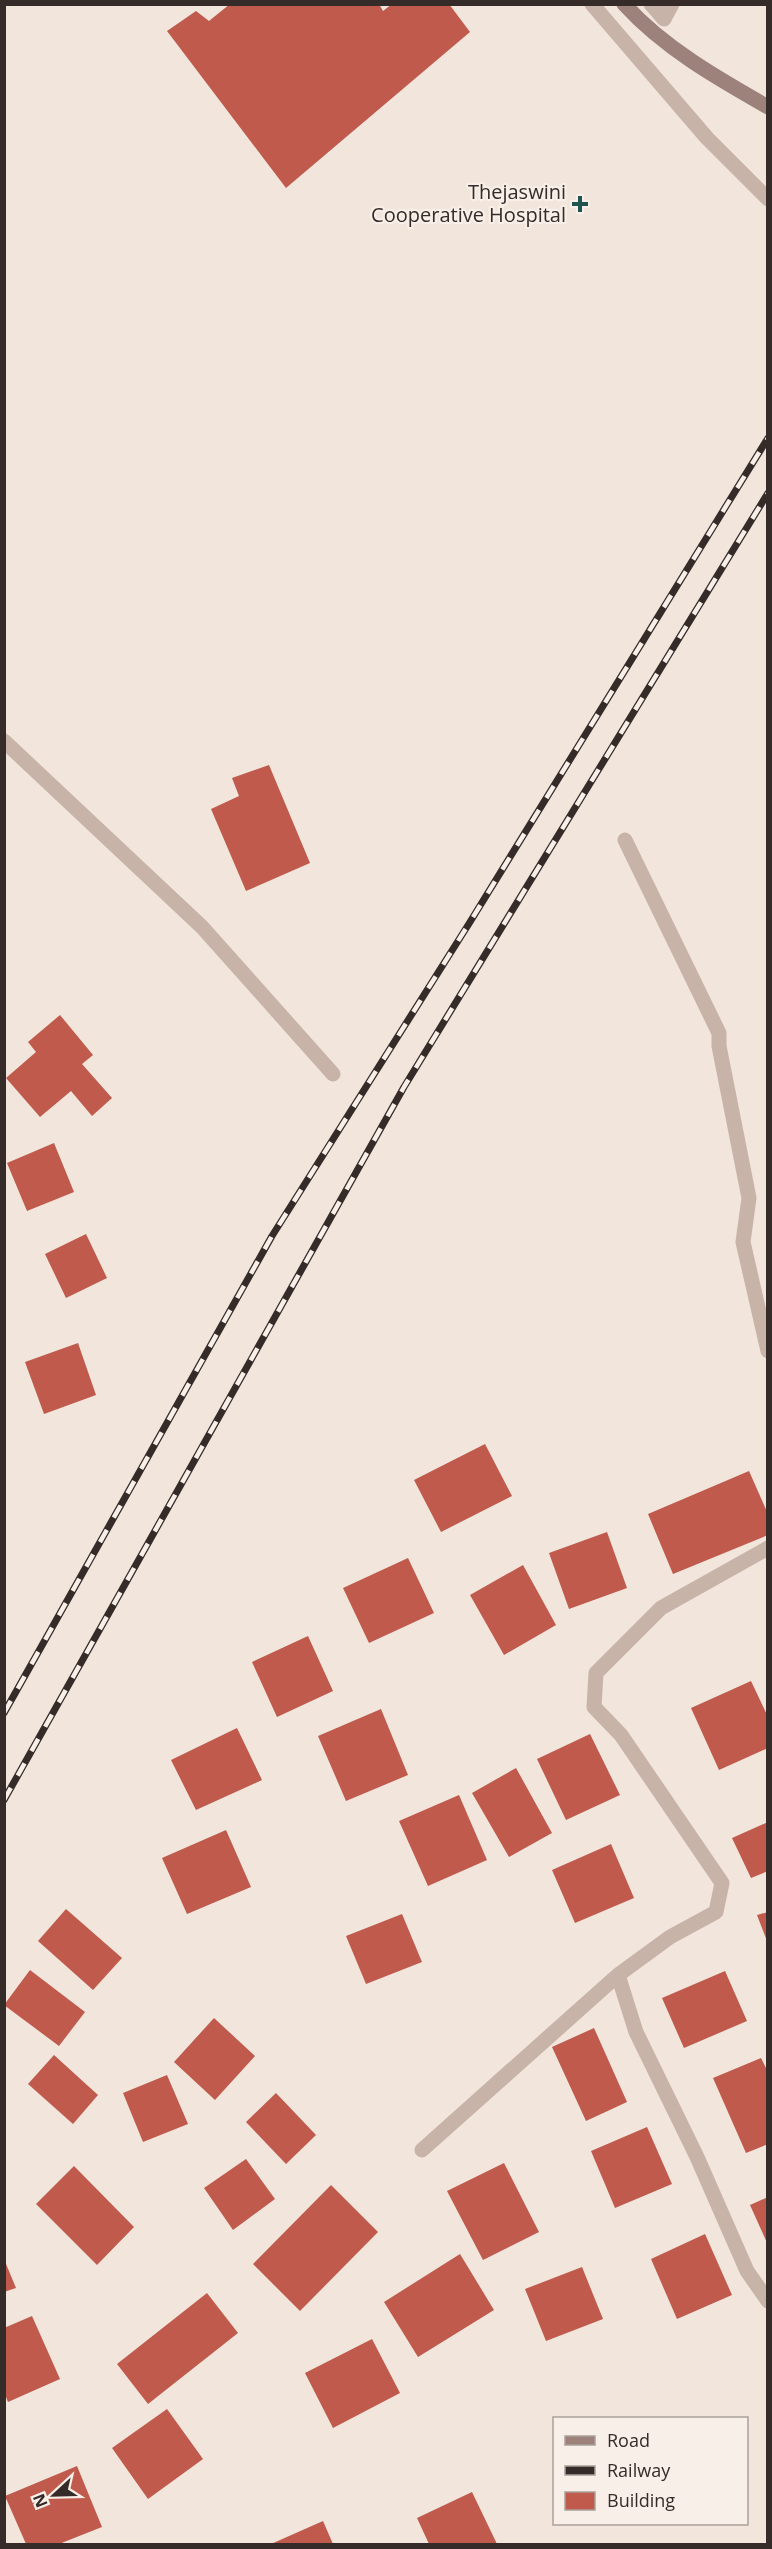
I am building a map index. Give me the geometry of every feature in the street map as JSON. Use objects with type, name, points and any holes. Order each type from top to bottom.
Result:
[{"type":"main road","points":[[624,4],[644,26],[700,67],[768,107]]},
{"type":"street","points":[[592,4],[707,138],[768,199]]},
{"type":"street","points":[[651,4],[664,20],[672,4]]},
{"type":"street","points":[[4,741],[202,927],[333,1074]]},
{"type":"street","points":[[626,840],[719,1033],[719,1046],[749,1198],[743,1242],[768,1351]]},
{"type":"street","points":[[422,2150],[618,1975],[670,1937],[716,1912],[722,1883],[621,1735],[594,1707],[596,1673],[661,1608],[768,1548]]},
{"type":"street","points":[[618,1975],[636,2032],[697,2157],[747,2271],[768,2301]]},
{"type":"building","points":[[230,4],[379,4],[383,11],[392,4],[449,4],[470,32],[286,188],[167,31],[196,11],[209,21]]},
{"type":"building","points":[[269,765],[310,863],[246,891],[211,809],[239,796],[232,778]]},
{"type":"building","points":[[60,1015],[93,1055],[82,1064],[112,1098],[92,1116],[71,1091],[40,1117],[6,1078],[36,1052],[28,1042]]},
{"type":"building","points":[[54,1143],[74,1192],[27,1211],[7,1163]]},
{"type":"building","points":[[86,1234],[107,1278],[66,1298],[45,1254]]},
{"type":"building","points":[[78,1343],[96,1395],[44,1414],[25,1362]]},
{"type":"building","points":[[485,1444],[512,1496],[441,1532],[414,1480]]},
{"type":"building","points":[[749,1471],[768,1514],[768,1535],[673,1574],[648,1514]]},
{"type":"building","points":[[607,1532],[627,1588],[569,1609],[549,1553]]},
{"type":"building","points":[[408,1558],[434,1613],[369,1643],[343,1588]]},
{"type":"building","points":[[523,1565],[556,1625],[504,1655],[470,1595]]},
{"type":"building","points":[[308,1636],[333,1691],[277,1717],[252,1662]]},
{"type":"building","points":[[751,1681],[768,1717],[768,1748],[719,1770],[691,1708]]},
{"type":"building","points":[[381,1709],[408,1775],[346,1801],[318,1736]]},
{"type":"building","points":[[237,1728],[262,1780],[196,1810],[171,1760]]},
{"type":"building","points":[[590,1734],[620,1795],[566,1820],[537,1759]]},
{"type":"building","points":[[516,1768],[552,1833],[509,1857],[472,1793]]},
{"type":"building","points":[[459,1795],[487,1860],[428,1886],[399,1821]]},
{"type":"building","points":[[768,1822],[768,1871],[751,1878],[732,1838]]},
{"type":"building","points":[[226,1830],[251,1887],[187,1914],[162,1858]]},
{"type":"building","points":[[611,1844],[634,1898],[575,1923],[552,1870]]},
{"type":"building","points":[[66,1909],[122,1958],[93,1990],[38,1941]]},
{"type":"building","points":[[768,1912],[768,1941],[767,1941],[757,1915]]},
{"type":"building","points":[[402,1914],[422,1962],[366,1984],[346,1936]]},
{"type":"building","points":[[30,1970],[85,2012],[59,2046],[4,2005]]},
{"type":"building","points":[[725,1971],[747,2021],[684,2048],[662,1998]]},
{"type":"building","points":[[214,2018],[255,2056],[215,2100],[174,2062]]},
{"type":"building","points":[[594,2028],[627,2102],[586,2121],[552,2047]]},
{"type":"building","points":[[54,2055],[98,2095],[73,2124],[28,2084]]},
{"type":"building","points":[[761,2058],[768,2072],[768,2144],[746,2153],[713,2078]]},
{"type":"building","points":[[167,2075],[188,2124],[143,2142],[123,2093]]},
{"type":"building","points":[[276,2093],[316,2135],[286,2164],[246,2122]]},
{"type":"building","points":[[647,2127],[672,2184],[615,2208],[591,2151]]},
{"type":"building","points":[[246,2159],[275,2199],[233,2230],[204,2188]]},
{"type":"building","points":[[504,2163],[539,2232],[483,2260],[447,2191]]},
{"type":"building","points":[[74,2166],[134,2227],[97,2265],[36,2204]]},
{"type":"building","points":[[331,2185],[378,2232],[300,2311],[253,2264]]},
{"type":"building","points":[[768,2197],[768,2245],[750,2205]]},
{"type":"building","points":[[705,2234],[732,2295],[677,2319],[651,2259]]},
{"type":"building","points":[[460,2254],[494,2310],[418,2357],[384,2302]]},
{"type":"building","points":[[4,2259],[16,2288],[4,2292]]},
{"type":"building","points":[[582,2267],[603,2319],[546,2341],[525,2289]]},
{"type":"building","points":[[207,2293],[238,2333],[148,2404],[117,2364]]},
{"type":"building","points":[[32,2316],[60,2379],[8,2402],[4,2392],[4,2328]]},
{"type":"building","points":[[372,2339],[400,2393],[333,2428],[305,2373]]},
{"type":"building","points":[[167,2409],[203,2459],[148,2499],[112,2448]]},
{"type":"building","points":[[77,2466],[102,2527],[59,2544],[26,2544],[5,2496]]},
{"type":"building","points":[[472,2492],[497,2544],[429,2544],[417,2518]]},
{"type":"building","points":[[323,2521],[333,2544],[271,2544]]},
{"type":"railway","points":[[4,1713],[272,1236],[470,922],[768,438]]},
{"type":"railway","points":[[4,1800],[404,1087],[768,493]]},
{"type":"place","name":"Thejaswini Cooperative Hospital","points":[[580,204]]}]
